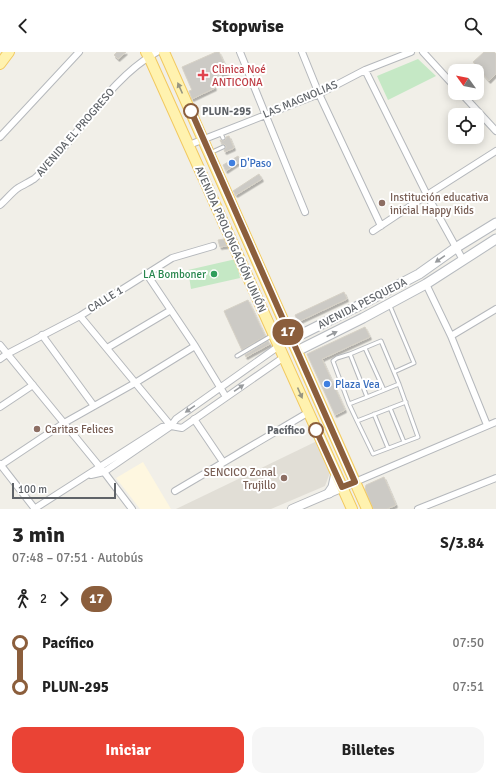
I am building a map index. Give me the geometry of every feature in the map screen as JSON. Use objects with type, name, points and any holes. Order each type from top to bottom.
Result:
[{"type":"main road","points":[[0,64],[9,52]]},
{"type":"main road","name":"AVENIDA PROLONGACIÓN UNIÓN","points":[[164,52],[367,509]]},
{"type":"main road","name":"AVENIDA PROLONGACIÓN UNIÓN","points":[[151,54],[189,145],[352,509]]},
{"type":"main road","name":"AVENIDA PESQUEDA","points":[[292,339],[419,274],[496,223]]},
{"type":"main road","points":[[233,243],[246,237]]},
{"type":"main road","name":"AVENIDA PESQUEDA","points":[[297,351],[426,284],[496,239]]},
{"type":"main road","points":[[329,493],[336,473]]},
{"type":"street","points":[[0,137],[79,52]]},
{"type":"street","points":[[240,52],[305,212]]},
{"type":"street","points":[[302,52],[319,94],[381,226]]},
{"type":"street","name":"LAS MAGNOLIAS","points":[[189,145],[203,138],[319,94],[365,70],[411,52]]},
{"type":"street","points":[[423,52],[448,79]]},
{"type":"street","name":"AVENIDA EL PROGRESO","points":[[0,205],[17,188],[34,178],[50,164],[110,92],[125,76],[151,54]]},
{"type":"street","points":[[365,70],[427,195],[463,260]]},
{"type":"street","points":[[467,100],[496,131]]},
{"type":"street","points":[[373,231],[496,151]]},
{"type":"street","name":"CALLE 1","points":[[0,359],[42,335],[80,316],[172,258],[213,246]]},
{"type":"street","points":[[146,273],[195,346],[226,397]]},
{"type":"street","points":[[426,284],[451,336],[487,425]]},
{"type":"street","points":[[358,306],[363,318]]},
{"type":"street","points":[[107,348],[171,310]]},
{"type":"street","points":[[451,336],[496,311]]},
{"type":"street","points":[[80,316],[171,426]]},
{"type":"street","points":[[42,335],[94,406]]},
{"type":"street","name":"AVENIDA PESQUEDA","points":[[34,509],[85,476],[102,469],[171,426],[176,419],[279,346],[292,339]]},
{"type":"street","points":[[0,345],[102,469],[132,509]]},
{"type":"street","points":[[34,509],[0,464],[64,423],[135,383],[195,346]]},
{"type":"street","name":"AVENIDA PESQUEDA","points":[[171,426],[182,428],[284,357],[297,351]]},
{"type":"street","points":[[0,407],[33,385]]},
{"type":"street","points":[[175,491],[308,412]]},
{"type":"street","points":[[194,419],[223,462]]},
{"type":"street","points":[[292,509],[496,422]]},
{"type":"street","points":[[418,509],[496,478]]},
{"type":"lane","points":[[220,132],[223,138]]},
{"type":"lane","points":[[209,153],[223,147]]},
{"type":"lane","points":[[389,304],[414,363],[394,372]]},
{"type":"lane","points":[[237,356],[274,334]]},
{"type":"lane","points":[[381,341],[394,372],[418,437],[373,454],[357,421],[333,360],[381,341]]},
{"type":"lane","points":[[365,348],[384,390]]},
{"type":"lane","points":[[350,354],[367,397]]},
{"type":"lane","points":[[350,404],[399,384]]},
{"type":"lane","points":[[357,421],[406,402]]},
{"type":"lane","points":[[390,408],[404,442]]},
{"type":"lane","points":[[374,414],[388,448]]},
{"type":"shaded area","name":"SENCICO Zonal Trujillo","points":[[317,441],[331,470],[325,486],[271,509],[176,509]]},
{"type":"shaded area","points":[[143,462],[171,509],[140,509],[116,478]]},
{"type":"green space","points":[[418,59],[436,76],[388,100],[377,76]]},
{"type":"green space","name":"LA Bomboner","points":[[236,259],[240,278],[191,289],[188,270]]},
{"type":"building","points":[[117,52],[126,52],[118,59],[114,55]]},
{"type":"building","name":"Clinica Noé ANTICONA","points":[[219,52],[228,72],[211,79],[215,88],[192,99],[189,91],[192,90],[182,67]]},
{"type":"building","points":[[484,52],[494,52],[496,54],[496,74],[489,81],[484,75],[484,64],[475,64],[473,62]]},
{"type":"building","points":[[229,136],[234,148],[225,152],[224,150],[226,146],[222,144],[220,140],[224,141],[226,137]]},
{"type":"building","name":"D'Paso","points":[[238,156],[241,161],[226,171],[223,165]]},
{"type":"building","points":[[259,174],[262,179],[236,195],[233,191]]},
{"type":"building","points":[[224,239],[227,246],[220,247],[218,240]]},
{"type":"building","points":[[344,292],[347,299],[298,322],[295,315]]},
{"type":"building","points":[[248,300],[265,336],[242,350],[224,311]]},
{"type":"building","name":"Plaza Vea","points":[[365,327],[370,337],[322,359],[345,410],[335,415],[307,354]]},
{"type":"building","points":[[268,341],[270,344],[246,357],[245,355]]},
{"type":"building","points":[[384,477],[396,505],[387,509],[373,509],[365,489],[366,485]]},
{"type":"bus line","name":"17","points":[[191,111],[355,482],[342,487],[316,430]]},
{"type":"place","name":"Clinica Noé ANTICONA","points":[[203,75]]},
{"type":"place","name":"PLUN-295","points":[[191,111]]},
{"type":"place","name":"D'Paso","points":[[232,163]]},
{"type":"place","name":"Institución educativa inicial Happy Kids","points":[[382,203]]},
{"type":"place","name":"LA Bomboner","points":[[214,274]]},
{"type":"place","name":"Plaza Vea","points":[[327,384]]},
{"type":"place","name":"Caritas Felices","points":[[37,429]]},
{"type":"place","name":"Pacífico","points":[[316,430]]},
{"type":"place","name":"SENCICO Zonal Trujillo","points":[[284,478]]}]
